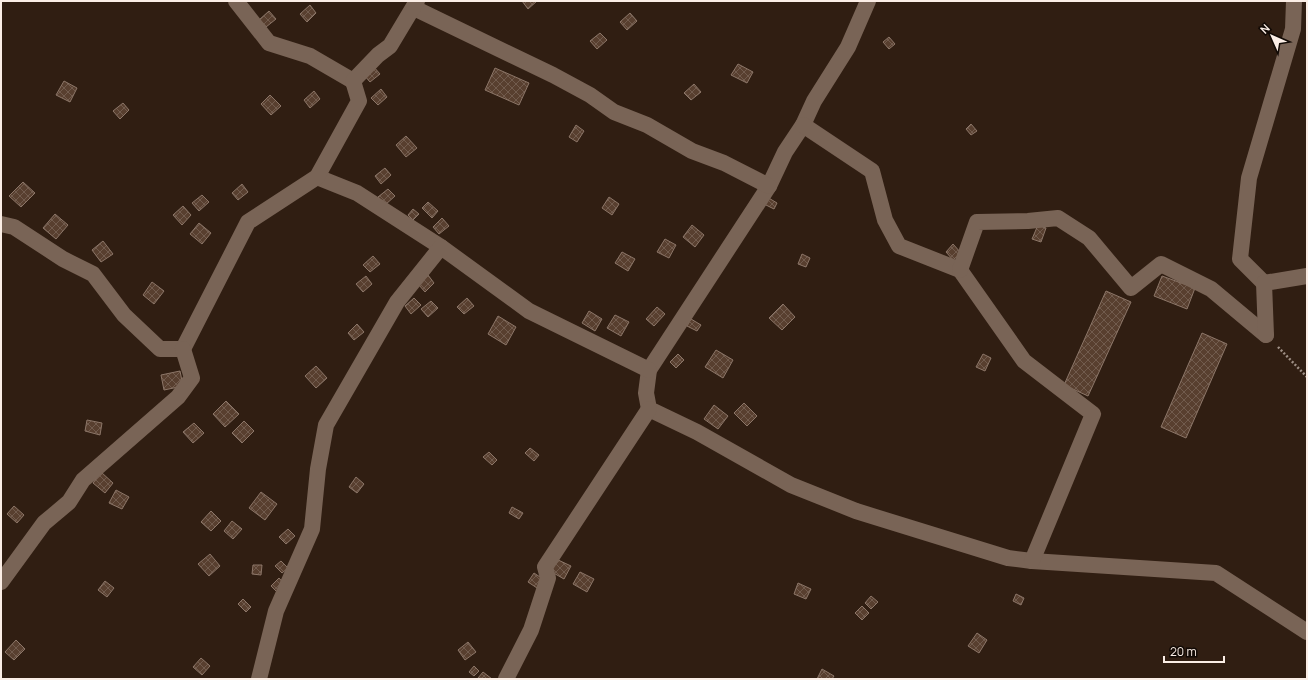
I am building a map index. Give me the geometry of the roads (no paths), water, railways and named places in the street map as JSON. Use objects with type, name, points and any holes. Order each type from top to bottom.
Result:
[{"type":"street","points":[[1,582],[44,523],[69,502],[83,480],[178,397],[192,378],[183,349],[248,222],[317,177],[359,101],[353,81],[310,56],[269,43],[236,1]]},
{"type":"street","points":[[506,679],[531,630],[548,578],[545,567],[648,409],[646,394],[649,370],[769,186],[785,152],[803,125],[814,101],[848,47],[868,1]]},
{"type":"street","points":[[960,270],[977,222],[1028,221],[1058,218],[1089,238],[1131,288],[1161,264],[1211,289],[1266,335],[1264,283],[1240,259],[1249,178],[1294,29],[1294,1]]},
{"type":"street","points":[[353,81],[378,55],[390,46],[416,4],[590,95],[614,112],[647,125],[692,151],[724,163],[769,186]]},
{"type":"street","points":[[803,125],[872,171],[884,220],[899,246],[960,270],[1024,361],[1092,414],[1032,561]]},
{"type":"street","points":[[317,177],[357,194],[441,247],[529,311],[649,370]]},
{"type":"street","points":[[1,224],[14,227],[63,258],[93,274],[124,316],[160,349],[183,349]]},
{"type":"street","points":[[259,679],[276,611],[312,529],[318,469],[326,425],[397,302],[441,247]]},
{"type":"street","points":[[1264,283],[1307,276]]},
{"type":"street","points":[[648,409],[697,432],[791,485],[856,511],[1008,558],[1032,561],[1216,573],[1307,632]]}]
